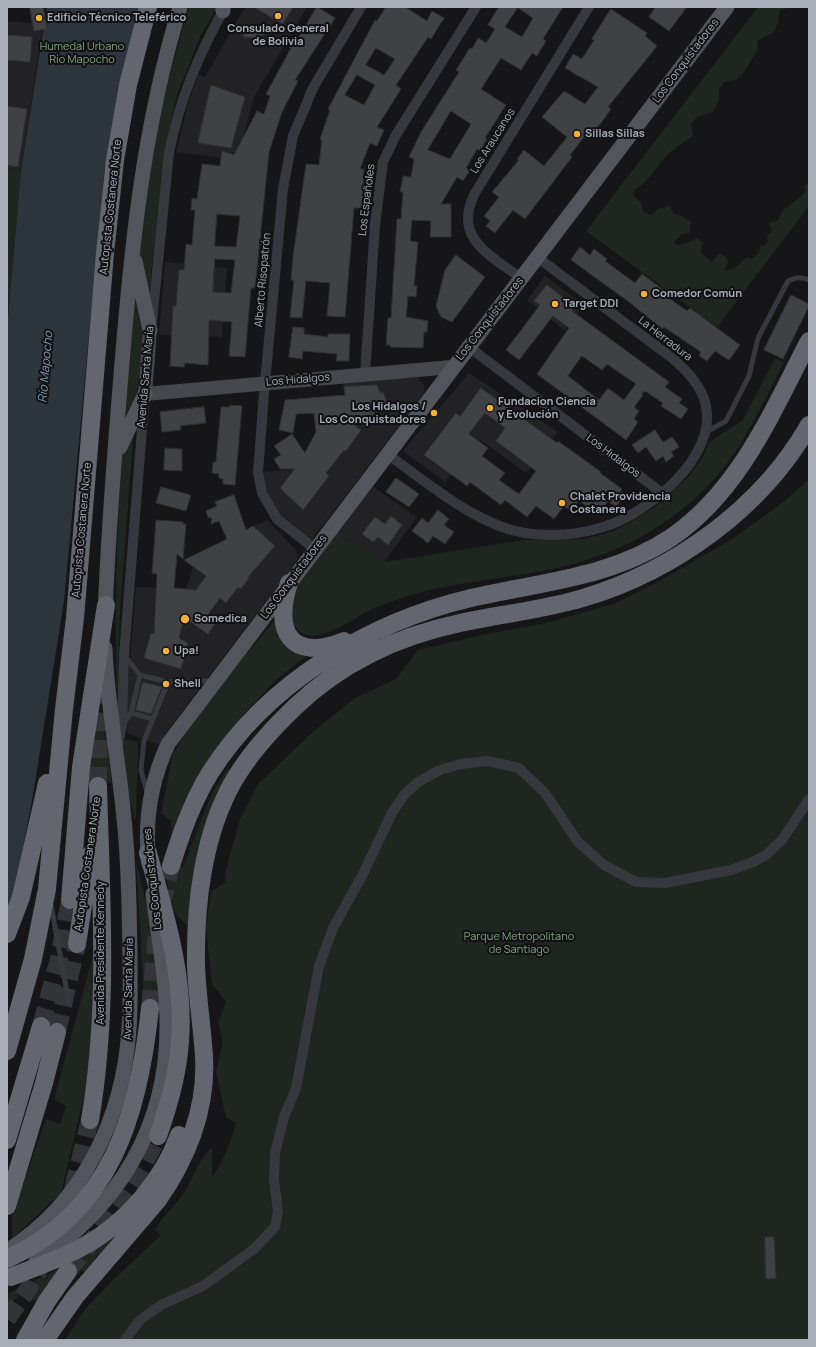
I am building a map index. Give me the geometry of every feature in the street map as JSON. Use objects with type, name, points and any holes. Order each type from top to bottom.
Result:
[{"type":"highway","name":"Autopista Costanera Norte","points":[[7,1051],[37,942],[47,889],[64,709],[75,618],[105,253],[115,160],[128,85],[148,7]]},
{"type":"highway","points":[[290,584],[284,604],[283,621],[292,639],[303,647],[316,649],[328,647],[377,628],[471,598],[588,574],[630,559],[670,538],[688,525],[718,496],[738,470],[760,437],[809,341]]},
{"type":"highway","points":[[45,1340],[75,1297],[158,1200],[170,1183],[188,1146],[199,1108],[204,1076],[196,947],[198,914],[205,862],[216,821],[232,784],[243,766],[274,728],[313,691],[341,670],[400,640],[459,623],[582,598],[620,585],[662,564],[711,533],[746,504],[781,466],[809,425]]},
{"type":"highway","points":[[70,900],[81,767],[106,605]]},
{"type":"highway","points":[[171,866],[182,831],[204,784],[224,754],[247,726],[282,693],[316,666],[361,639],[397,622]]},
{"type":"highway","points":[[8,931],[21,897],[64,709]]},
{"type":"highway","name":"Autopista Costanera Norte","points":[[77,944],[90,862],[98,785]]},
{"type":"highway","name":"Avenida Presidente Kennedy","points":[[90,1120],[98,1071],[103,977],[98,785]]},
{"type":"highway","points":[[7,1006],[26,941],[54,816]]},
{"type":"highway","points":[[148,853],[168,926],[178,982],[180,1003],[180,1041],[176,1076],[158,1136]]},
{"type":"highway","points":[[9,1278],[76,1251],[101,1236],[130,1210],[153,1182],[176,1143],[190,1099],[197,1059],[199,1006]]},
{"type":"highway","points":[[8,1255],[45,1238],[61,1227],[87,1199],[107,1170],[124,1133],[136,1094],[145,1049],[150,1008]]},
{"type":"highway","points":[[7,1140],[49,1029],[44,1083],[7,1206]]},
{"type":"highway","points":[[25,1340],[34,1321],[68,1271]]},
{"type":"main road","name":"Avenida Santa María","points":[[8,1255],[40,1227],[74,1189],[98,1151],[111,1122],[121,1088],[129,1029],[129,922],[124,817],[106,673],[106,605],[115,461],[132,249],[148,134],[164,62],[180,7]]},
{"type":"main road","name":"Los Conquistadores","points":[[9,1278],[31,1265],[69,1238],[102,1205],[128,1170],[152,1122],[163,1080],[167,1022],[162,963],[148,853],[147,826],[149,800],[156,771],[168,744],[452,367],[469,347],[727,7]]},
{"type":"main road","points":[[132,249],[150,330]]},
{"type":"main road","points":[[115,461],[126,431],[145,394]]},
{"type":"street","name":"Alberto Risopatrón","points":[[315,549],[277,519],[262,493],[258,472],[265,383],[284,189],[293,136],[313,88],[361,7]]},
{"type":"street","name":"Los Españoles","points":[[365,374],[375,225],[383,162],[396,135],[476,7]]},
{"type":"street","name":"Los Araucanos","points":[[521,278],[487,255],[476,243],[470,229],[469,207],[475,192],[589,7]]},
{"type":"street","name":"Avenida Santa María","points":[[116,758],[122,725],[124,655],[150,330],[169,153],[174,129],[189,78],[223,8]]},
{"type":"street","name":"La Herradura","points":[[387,454],[478,517],[504,528],[525,533],[556,535],[576,533],[605,527],[635,511],[662,493],[695,457],[705,433],[707,414],[704,398],[697,384],[685,369],[672,358],[537,257]]},
{"type":"street","name":"Los Hidalgos","points":[[469,347],[662,493]]},
{"type":"street","name":"Los Hidalgos","points":[[145,394],[452,367]]},
{"type":"street","points":[[125,1340],[140,1320],[161,1305],[202,1286],[254,1249],[275,1227],[278,1211],[274,1180],[276,1153],[284,1117],[296,1088],[319,966],[333,928],[362,876],[392,813],[403,796],[418,782],[440,770],[461,764],[488,761],[519,768],[545,793],[578,842],[604,865],[636,882],[665,883],[731,870],[753,862],[766,855],[782,840],[809,799]]},
{"type":"lane","points":[[705,433],[726,422],[749,376],[758,338],[788,282],[793,278],[802,277],[809,280]]},
{"type":"lane","points":[[124,655],[140,675],[168,682],[214,681]]},
{"type":"lane","points":[[122,725],[131,713],[140,675]]},
{"type":"lane","points":[[149,800],[141,770],[144,741],[168,682]]},
{"type":"lane","points":[[131,713],[153,719]]},
{"type":"lane","points":[[47,889],[69,1003]]},
{"type":"shaded area","points":[[245,7],[307,7],[254,97],[237,160],[176,152],[188,104],[198,75],[205,77]]},
{"type":"shaded area","points":[[7,21],[43,24],[21,171],[7,168]]},
{"type":"shaded area","points":[[165,262],[227,268],[222,337],[159,335]]},
{"type":"shaded area","points":[[545,276],[584,305],[564,330],[527,300]]},
{"type":"shaded area","points":[[469,373],[558,432],[526,473],[479,439],[445,482],[403,451]]},
{"type":"shaded area","points":[[417,377],[424,385],[424,393],[313,538],[307,539],[276,512],[271,505],[263,483],[264,472],[295,469],[314,437],[346,414],[343,381]]},
{"type":"shaded area","points":[[372,486],[417,517],[384,562],[336,534]]},
{"type":"shaded area","points":[[267,520],[296,550],[298,556],[296,562],[170,727],[160,745],[127,733],[126,706],[136,587],[186,589],[198,553]]},
{"type":"green space","points":[[189,7],[217,7],[200,37],[177,95],[167,139],[136,401],[120,611],[117,703],[116,575],[120,489],[125,404],[138,254],[144,200],[153,147]]},
{"type":"green space","points":[[758,7],[793,7],[780,10],[778,23],[773,33],[757,41],[758,49],[744,72],[736,80],[724,82],[719,89],[719,100],[713,112],[698,116],[691,124],[693,135],[675,148],[663,160],[650,177],[634,190],[633,195],[641,203],[644,212],[651,215],[658,209],[669,206],[674,214],[680,215],[691,222],[689,233],[683,234],[674,241],[677,245],[684,244],[698,238],[703,243],[700,252],[712,262],[719,254],[725,256],[728,262],[725,271],[733,269],[747,257],[751,259],[758,254],[761,245],[764,246],[768,242],[767,236],[772,230],[769,223],[778,220],[784,208],[788,208],[805,192],[804,187],[809,182],[809,206],[717,327],[586,231]]},
{"type":"green space","points":[[7,168],[21,171],[7,329]]},
{"type":"green space","points":[[775,358],[784,362],[754,421],[733,455],[696,497],[675,515],[628,544],[602,555],[548,570],[454,585],[417,593],[373,609],[334,630],[325,633],[306,635],[299,631],[293,623],[291,612],[292,601],[296,589],[336,534],[384,562],[524,540],[584,539],[611,532],[631,522],[655,507],[691,474],[705,453],[709,442],[743,420]]},
{"type":"green space","name":"Parque Metropolitano de Santiago","points":[[809,479],[809,1340],[65,1340],[85,1309],[113,1280],[161,1235],[155,1230],[187,1188],[207,1152],[212,1147],[212,1177],[220,1165],[232,1138],[236,1123],[226,1117],[216,1071],[223,1042],[218,1023],[226,1002],[212,984],[206,928],[211,891],[225,883],[226,884],[225,873],[240,819],[258,784],[314,731],[355,698],[396,679],[418,650],[486,634],[546,623],[616,603],[658,582],[732,539],[785,501]]},
{"type":"green space","points":[[278,616],[308,655],[277,679],[248,709],[202,769],[172,839],[171,821],[161,813],[173,754],[206,702]]},
{"type":"green space","points":[[98,712],[102,712],[112,782],[87,780]]},
{"type":"green space","points":[[127,739],[136,741],[138,745],[136,819],[134,819],[127,785],[123,743]]},
{"type":"green space","points":[[229,766],[229,772],[190,929],[175,913],[162,863],[183,867],[212,793]]},
{"type":"green space","points":[[136,859],[152,928],[160,1006],[144,1006]]},
{"type":"green space","points":[[94,952],[89,1075],[61,1193],[12,1239],[12,1215],[46,1119],[60,1124],[66,1106],[54,1099]]},
{"type":"green space","points":[[116,1235],[86,1273],[75,1267],[40,1304],[21,1293],[7,1309],[7,1294],[85,1256]]},
{"type":"water","name":"Humedal Urbano Río Mapocho","points":[[47,7],[140,7],[117,99],[104,175],[64,601],[33,795],[7,933],[7,329],[21,171]]},
{"type":"building","name":"Edificio Técnico Teleférico","points":[[30,7],[43,7],[47,29],[34,31]]},
{"type":"building","name":"Consulado General de Bolivia","points":[[254,7],[293,7],[283,24]]},
{"type":"building","points":[[317,7],[335,18],[295,80],[298,81],[282,112],[269,152],[255,288],[251,288],[245,357],[229,356],[232,322],[209,320],[208,365],[185,363],[184,367],[170,366],[173,306],[176,306],[179,270],[184,270],[186,244],[192,245],[195,210],[191,210],[192,198],[197,199],[202,164],[220,166],[222,151],[234,155],[257,111],[264,114],[270,96],[266,94],[291,48],[289,47],[293,39],[296,41]],"holes":[[[217,214],[240,216],[236,247],[215,246]],[[215,259],[235,260],[231,293],[213,292]]]},
{"type":"building","points":[[386,7],[405,7],[427,21],[432,11],[444,18],[431,39],[428,37],[396,85],[401,89],[377,127],[384,130],[377,146],[370,143],[360,169],[364,169],[362,208],[354,208],[345,317],[327,316],[330,283],[306,281],[302,318],[290,317],[294,280],[291,280],[293,257],[306,164],[319,165],[322,140],[320,139],[330,110],[328,109],[375,20],[377,21]],"holes":[[[376,48],[395,59],[384,75],[366,65]],[[357,75],[375,85],[364,105],[345,95]]]},
{"type":"building","points":[[499,7],[563,7],[543,39],[546,41],[537,56],[532,53],[521,70],[501,58],[481,89],[506,105],[485,138],[487,139],[480,151],[477,149],[466,168],[470,170],[463,181],[457,177],[441,204],[451,204],[451,237],[430,237],[431,221],[412,220],[410,241],[418,242],[414,286],[417,286],[416,297],[408,296],[406,317],[428,321],[427,332],[424,332],[423,348],[390,347],[390,345],[386,345],[388,318],[391,318],[397,219],[401,219],[403,192],[400,192],[403,176],[411,177],[414,159],[409,157],[421,132],[459,72],[456,70],[470,48],[472,49],[478,38],[486,43],[495,29],[488,25]],"holes":[[[518,8],[533,18],[522,37],[505,27]],[[451,111],[471,124],[450,159],[428,150]]]},
{"type":"building","points":[[656,7],[687,7],[669,31],[649,17]]},
{"type":"building","points":[[611,9],[647,33],[645,36],[657,46],[608,107],[611,109],[601,123],[586,139],[584,137],[570,155],[572,157],[525,219],[513,210],[495,233],[486,226],[490,221],[484,216],[499,197],[492,192],[519,160],[517,159],[524,150],[544,166],[567,137],[542,117],[564,91],[585,104],[598,87],[565,68],[573,54],[582,59],[594,40],[592,39]]},
{"type":"building","points":[[243,25],[276,27],[257,38],[244,37]]},
{"type":"building","points":[[8,35],[32,37],[30,62],[7,60]]},
{"type":"building","points":[[211,85],[245,97],[231,148],[198,143]]},
{"type":"building","points":[[7,106],[27,109],[18,167],[7,165]]},
{"type":"building","points":[[580,247],[590,255],[594,249],[607,259],[605,261],[635,283],[642,274],[665,291],[663,294],[687,311],[690,308],[740,345],[729,360],[715,351],[707,361],[699,356],[701,352],[664,327],[662,329],[629,302],[571,260]]},
{"type":"building","points":[[456,255],[485,277],[452,322],[441,317],[436,306],[445,270]]},
{"type":"building","points":[[547,285],[575,307],[572,311],[669,382],[665,387],[682,399],[679,403],[688,409],[681,419],[661,406],[663,403],[645,391],[643,393],[641,392],[643,395],[634,407],[639,411],[634,419],[638,422],[626,440],[537,374],[569,328],[553,316],[519,360],[506,350],[540,305],[534,301]],"holes":[[[582,356],[602,370],[607,364],[636,384],[624,400],[608,388],[599,400],[568,376]]]},
{"type":"building","points":[[791,295],[809,304],[809,306],[783,359],[764,350]]},
{"type":"building","points":[[293,327],[304,328],[304,334],[328,337],[328,334],[350,334],[349,361],[336,361],[337,354],[303,351],[302,359],[289,357]]},
{"type":"building","points":[[377,385],[380,393],[383,392],[387,403],[373,409],[375,416],[353,424],[361,430],[346,451],[344,450],[326,473],[329,476],[303,510],[280,488],[295,469],[280,469],[274,459],[281,455],[274,446],[292,434],[305,453],[316,432],[314,413],[296,414],[293,433],[279,430],[285,400],[345,395],[344,387]]},
{"type":"building","points":[[481,388],[557,443],[558,441],[601,472],[600,473],[622,489],[620,492],[625,495],[616,507],[608,501],[598,514],[579,501],[571,511],[564,506],[554,519],[536,506],[527,517],[505,500],[501,505],[470,482],[467,486],[424,455],[456,413],[460,416]],"holes":[[[485,413],[505,428],[496,441],[536,471],[519,494],[499,480],[505,473],[482,456],[488,448],[469,434]]]},
{"type":"building","points":[[230,405],[242,406],[235,485],[223,484],[223,479],[219,478],[219,474],[212,473],[213,462],[216,462],[221,407],[230,407]]},
{"type":"building","points":[[204,407],[206,423],[180,426],[181,430],[162,432],[160,412]]},
{"type":"building","points":[[655,430],[663,442],[672,437],[679,447],[671,452],[674,456],[666,462],[663,456],[656,461],[646,447],[638,453],[632,445]]},
{"type":"building","points":[[165,448],[182,449],[182,471],[164,470]]},
{"type":"building","points":[[396,478],[419,494],[409,507],[386,492]]},
{"type":"building","points":[[161,487],[191,495],[186,511],[156,503]]},
{"type":"building","points":[[234,495],[246,530],[253,526],[275,546],[248,577],[249,578],[241,589],[238,587],[226,603],[220,598],[209,613],[218,620],[208,634],[184,618],[179,638],[188,643],[181,669],[144,658],[151,633],[154,634],[157,574],[152,573],[156,520],[183,522],[183,524],[186,524],[183,559],[177,554],[174,588],[196,590],[206,576],[184,560],[227,539],[219,521],[211,524],[212,518],[208,517],[206,511],[217,506],[215,502]]},
{"type":"building","points":[[438,510],[449,519],[444,525],[454,532],[445,544],[433,536],[428,543],[412,531],[422,518],[428,523]]},
{"type":"building","points":[[391,516],[402,525],[388,545],[378,537],[373,542],[362,534],[375,517],[385,524]]},
{"type":"building","points":[[143,682],[162,687],[151,714],[136,710]]},
{"type":"building","points":[[765,1237],[774,1237],[776,1278],[766,1279]]},
{"type":"tunnel","points":[[98,785],[100,683]]},
{"type":"tunnel","points":[[161,906],[171,866]]},
{"type":"tunnel","points":[[41,1026],[59,959],[70,900]]},
{"type":"tunnel","points":[[150,1008],[157,934]]},
{"type":"tunnel","points":[[57,1032],[77,944]]},
{"type":"tunnel","points":[[73,1189],[90,1120]]},
{"type":"tunnel","points":[[68,1271],[118,1206],[139,1173],[158,1136]]},
{"type":"tunnel","points":[[7,1319],[27,1291],[46,1256]]},
{"type":"place","name":"Consulado General de Bolivia","points":[[278,16]]},
{"type":"place","name":"Edificio Técnico Teleférico","points":[[39,18]]},
{"type":"place","name":"Sillas Sillas","points":[[577,134]]},
{"type":"place","name":"Comedor Común","points":[[644,294]]},
{"type":"place","name":"Target DDI","points":[[555,304]]},
{"type":"place","name":"Fundacion Ciencia y Evolución","points":[[490,408]]},
{"type":"place","name":"Los Hidalgos / Los Conquistadores","points":[[434,413]]},
{"type":"place","name":"Chalet Providencia Costanera","points":[[562,503]]},
{"type":"place","name":"Somedica","points":[[185,619]]},
{"type":"place","name":"Upa!","points":[[166,651]]},
{"type":"place","name":"Shell","points":[[166,684]]},
{"type":"water label","name":"Río Mapocho","points":[[46,367]]}]
